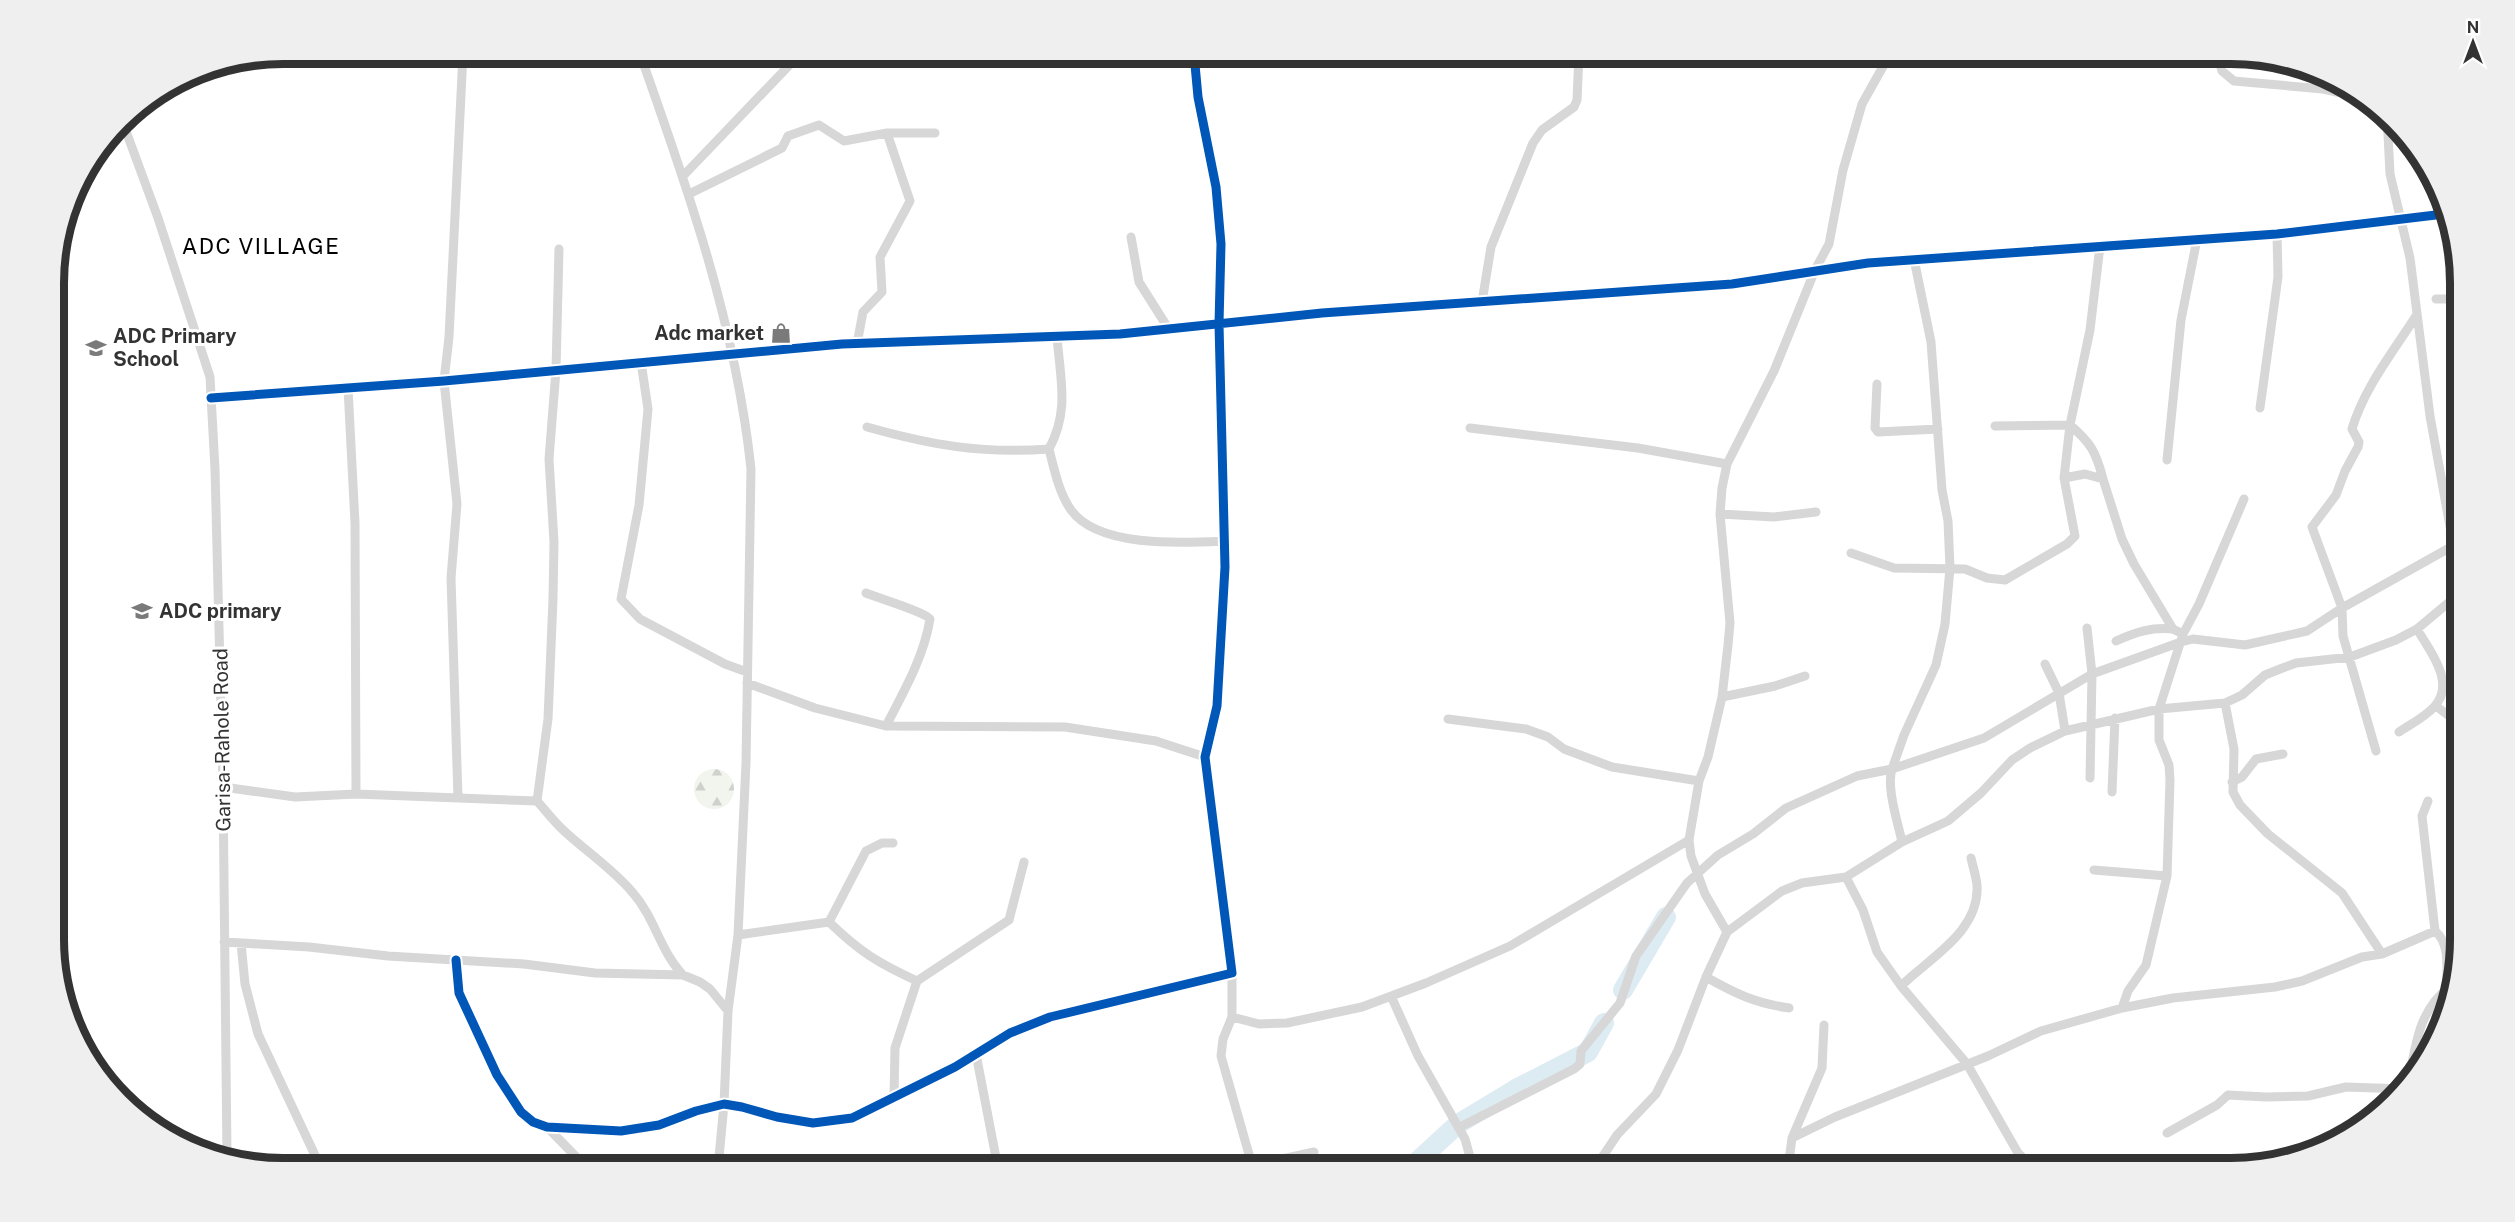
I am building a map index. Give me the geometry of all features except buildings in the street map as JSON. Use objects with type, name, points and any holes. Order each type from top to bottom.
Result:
[{"type":"street","points":[[458,798],[451,578],[457,504],[444,381],[449,337],[463,64]]},
{"type":"street","points":[[644,64],[684,175],[723,308],[747,435],[751,469],[746,763],[738,935],[728,1011],[719,1158]]},
{"type":"street","points":[[684,175],[790,64]]},
{"type":"street","points":[[1195,64],[1198,97],[1216,186],[1221,244],[1219,324],[1225,567],[1217,706],[1205,757],[1232,973],[1232,1017],[1223,1039],[1221,1056],[1250,1158]]},
{"type":"street","points":[[1482,302],[1491,247],[1533,143],[1542,130],[1574,107],[1577,100],[1579,64]]},
{"type":"street","points":[[1727,932],[1705,894],[1691,856],[1689,840],[1699,781],[1708,757],[1722,697],[1730,623],[1719,514],[1727,464],[1774,371],[1815,270],[1829,244],[1843,170],[1862,104],[1884,64]]},
{"type":"street","points":[[2220,64],[2222,71],[2234,81],[2338,92]]},
{"type":"street","points":[[689,194],[782,148],[788,136],[819,125],[844,141],[887,133],[935,133]]},
{"type":"street","points":[[2388,131],[2390,174],[2410,258],[2430,416],[2450,510]]},
{"type":"street","name":"Garisa-Rahole Road","points":[[126,132],[158,218],[210,377],[215,469],[224,787],[227,1150]]},
{"type":"street","points":[[857,344],[863,312],[882,292],[880,257],[910,201],[887,133]]},
{"type":"street","points":[[211,398],[444,381],[857,344],[1120,334],[1322,313],[1732,284],[1815,270],[1914,259],[2277,234],[2439,215]]},
{"type":"street","points":[[2260,408],[2278,276],[2277,234]]},
{"type":"street","points":[[1131,237],[1139,282],[1168,328]]},
{"type":"street","points":[[2167,460],[2181,320],[2197,239]]},
{"type":"street","points":[[1851,553],[1894,568],[1965,569],[1987,578],[2005,580],[2067,544],[2075,536],[2064,478],[2070,425],[2090,330],[2100,246]]},
{"type":"street","points":[[537,801],[548,719],[552,623],[554,542],[549,459],[556,370],[559,249]]},
{"type":"street","points":[[1902,842],[1890,775],[1904,735],[1936,665],[1945,624],[1950,568],[1948,521],[1942,490],[1931,342],[1914,259]]},
{"type":"street","points":[[2436,299],[2450,299]]},
{"type":"street","points":[[2376,751],[2343,636],[2342,608],[2312,526],[2336,495],[2345,471],[2358,447],[2359,442],[2352,429],[2372,384],[2416,316]]},
{"type":"street","points":[[1057,336],[1062,414],[1059,430],[1048,449],[1064,497],[1071,510],[1084,522],[1101,531],[1138,540],[1174,543],[1224,541]]},
{"type":"street","points":[[640,362],[648,409],[639,505],[621,599],[640,619],[725,664],[747,672]]},
{"type":"street","points":[[1877,384],[1875,428],[1878,432],[1938,429]]},
{"type":"street","points":[[348,388],[356,523],[356,794]]},
{"type":"street","points":[[1995,426],[2070,425],[2087,439],[2097,455],[2122,539],[2134,564],[2173,629],[2182,638]]},
{"type":"street","points":[[867,427],[931,444],[990,451],[1048,449]]},
{"type":"street","points":[[1470,428],[1638,447],[1727,464]]},
{"type":"street","points":[[2064,478],[2085,474],[2103,479]]},
{"type":"street","points":[[2122,1008],[2128,991],[2146,965],[2167,876],[2170,780],[2169,765],[2159,740],[2159,709],[2182,638],[2204,594],[2244,499]]},
{"type":"street","points":[[1719,514],[1774,517],[1816,512]]},
{"type":"street","points":[[1460,1127],[1580,1064],[1581,1051],[1620,1003],[1636,956],[1687,883],[1718,855],[1753,834],[1786,808],[1857,776],[1892,769],[1984,738],[2092,674],[2182,638],[2245,645],[2307,631],[2342,608],[2450,547]]},
{"type":"street","points":[[866,593],[926,614],[930,619],[928,631],[912,674],[886,726]]},
{"type":"street","points":[[1602,1158],[1617,1135],[1656,1094],[1678,1050],[1706,977],[1727,932],[1791,887],[1802,883],[1846,877],[1902,842],[1948,821],[1981,794],[2012,760],[2030,748],[2066,731],[2159,709],[2224,703],[2242,695],[2265,675],[2296,663],[2350,657],[2396,640],[2417,629],[2450,601]]},
{"type":"street","points":[[2116,641],[2138,631],[2158,627],[2173,629]]},
{"type":"street","points":[[2087,628],[2092,674],[2090,778]]},
{"type":"street","points":[[2399,732],[2436,706],[2443,687],[2440,669],[2417,629]]},
{"type":"street","points":[[2045,664],[2059,693],[2066,731]]},
{"type":"street","points":[[1722,697],[1775,686],[1805,676]]},
{"type":"street","points":[[747,683],[815,708],[886,726],[1065,727],[1156,741],[1205,757]]},
{"type":"street","points":[[2224,703],[2234,749],[2233,792],[2240,805],[2268,834],[2342,893],[2382,954]]},
{"type":"street","points":[[2436,706],[2450,716]]},
{"type":"street","points":[[2112,792],[2115,718]]},
{"type":"street","points":[[1448,719],[1526,729],[1548,737],[1564,749],[1612,768],[1699,781]]},
{"type":"street","points":[[2232,782],[2242,777],[2256,759],[2283,754]]},
{"type":"street","points":[[224,787],[295,797],[356,794],[537,801],[560,828],[616,875],[634,894],[648,914],[665,953],[683,975]]},
{"type":"street","points":[[2428,801],[2421,816],[2435,932],[2442,937],[2446,947],[2447,975]]},
{"type":"street","points":[[1232,1017],[1259,1024],[1287,1023],[1362,1007],[1391,996],[1510,946],[1689,840]]},
{"type":"street","points":[[829,922],[866,851],[882,843],[893,843]]},
{"type":"street","points":[[1901,986],[1953,942],[1975,906],[1977,886],[1971,858]]},
{"type":"street","points":[[894,1097],[895,1048],[917,981],[1009,920],[1024,862]]},
{"type":"street","points":[[2094,870],[2167,876]]},
{"type":"street","points":[[1846,877],[1863,910],[1878,952],[1901,986],[1967,1064],[2023,1158]]},
{"type":"street","points":[[738,935],[829,922]]},
{"type":"street","points":[[829,922],[854,946],[878,963],[917,981]]},
{"type":"street","points":[[1792,1138],[1835,1117],[1967,1064],[2041,1031],[2122,1008],[2173,998],[2275,987],[2302,981],[2362,957],[2382,954],[2435,932]]},
{"type":"street","points":[[224,942],[309,947],[388,956],[595,973],[683,975],[710,989],[728,1011]]},
{"type":"street","points":[[241,943],[245,984],[258,1034],[316,1158]]},
{"type":"street","points":[[456,960],[459,993],[497,1075],[521,1112],[533,1122],[547,1127],[621,1131],[640,1130],[724,1104],[813,1123],[852,1118],[955,1067],[1010,1033],[1050,1017],[1232,973]]},
{"type":"street","points":[[1706,977],[1756,1002],[1790,1008]]},
{"type":"street","points":[[2412,1062],[2427,1009],[2444,992]]},
{"type":"street","points":[[1391,996],[1418,1056],[1466,1139],[1471,1158]]},
{"type":"street","points":[[1789,1158],[1792,1138],[1822,1068],[1824,1025]]},
{"type":"street","points":[[2415,1048],[2420,1049]]},
{"type":"street","points":[[976,1054],[996,1158]]},
{"type":"street","points":[[2167,1134],[2217,1105],[2228,1095],[2308,1096],[2346,1087],[2390,1089]]},
{"type":"street","points":[[547,1127],[577,1158]]},
{"type":"street","points":[[1285,1158],[1314,1152]]},
{"type":"green space","points":[[714,769],[728,775],[734,789],[728,803],[714,809],[700,803],[694,789],[700,775]]},
{"type":"waterway","points":[[1623,990],[1666,917]]},
{"type":"waterway","points":[[1421,1158],[1458,1124],[1516,1089],[1588,1052],[1604,1023]]},
{"type":"cycle path","points":[[456,960],[459,993],[497,1075],[521,1112],[533,1122],[547,1127],[621,1131],[659,1125],[696,1111],[724,1104],[813,1123],[852,1118],[955,1067],[1010,1033],[1050,1017],[1232,973],[1205,757],[1217,706],[1225,567],[1219,324],[1221,244],[1216,187],[1198,97],[1195,64]]},
{"type":"cycle path","points":[[211,398],[444,381],[842,344],[1120,334],[1322,313],[1732,284],[1868,263],[2277,234],[2439,215]]},
{"type":"place","name":"Adc market","points":[[781,333]]},
{"type":"place","name":"ADC Primary School","points":[[96,348]]},
{"type":"place","name":"ADC primary","points":[[142,611]]},
{"type":"district","name":"ADC VILLAGE","points":[[261,246]]}]
